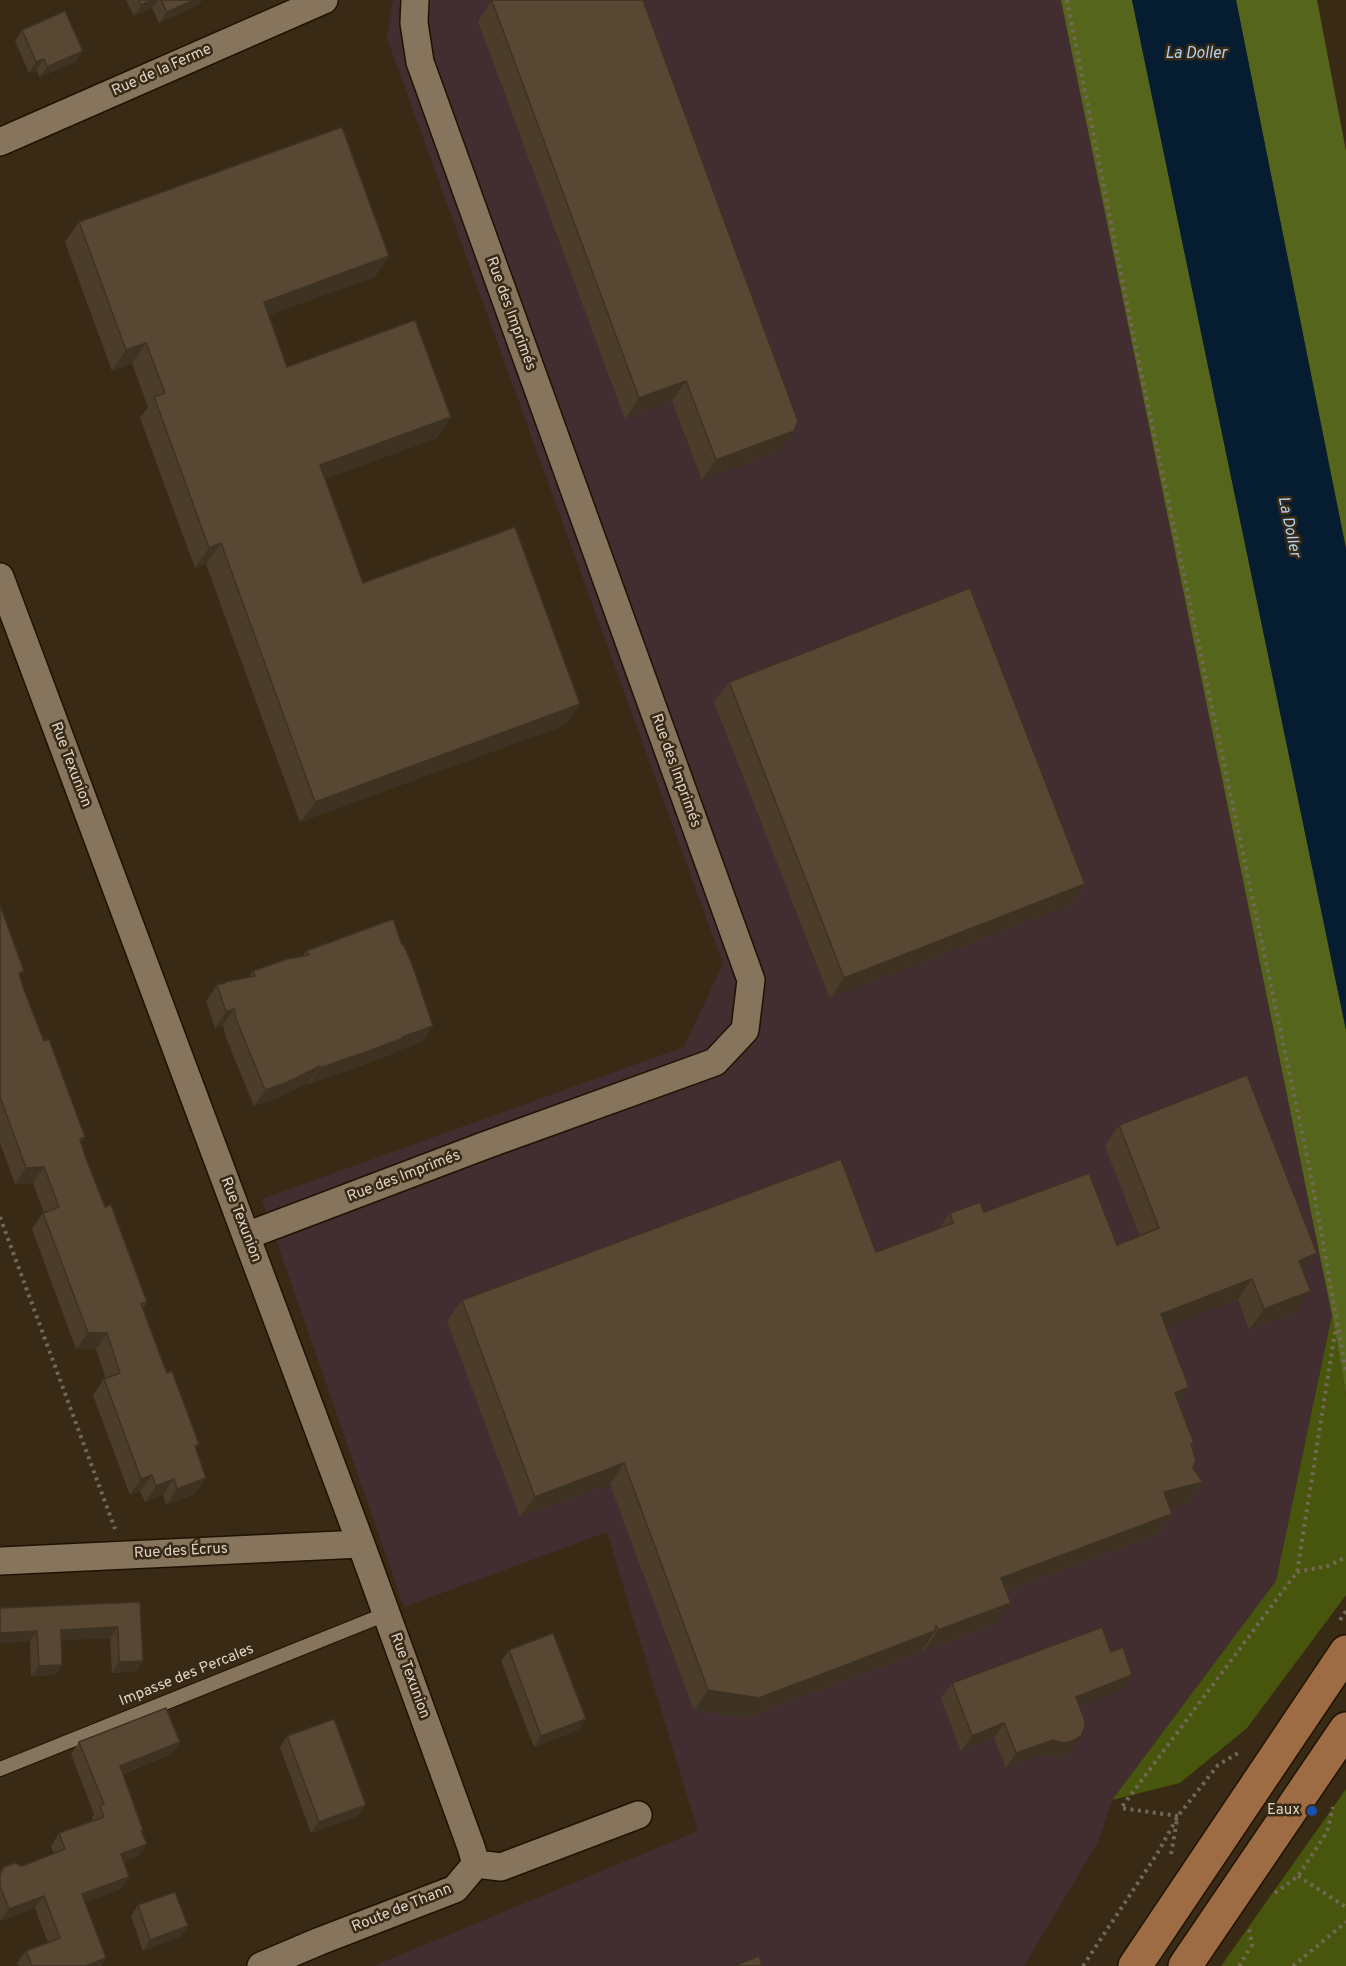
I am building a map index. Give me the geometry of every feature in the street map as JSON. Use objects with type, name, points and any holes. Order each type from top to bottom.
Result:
[{"type":"main road","points":[[1135,1966],[1346,1652]]},
{"type":"main road","points":[[1185,1966],[1346,1730]]},
{"type":"street","name":"Rue de la Ferme","points":[[0,142],[324,0]]},
{"type":"street","name":"Rue des Imprimés","points":[[246,1236],[486,1145],[715,1062],[745,1030],[751,980],[420,62],[414,23],[415,0]]},
{"type":"street","name":"Rue Texunion","points":[[2,587],[361,1544],[476,1864]]},
{"type":"street","name":"Rue des Écrus","points":[[0,1561],[361,1544]]},
{"type":"street","points":[[476,1864],[501,1867],[638,1815]]},
{"type":"street","name":"Route de Thann","points":[[261,1966],[455,1889],[476,1864]]},
{"type":"lane","name":"Impasse des Percales","points":[[0,1768],[386,1614]]},
{"type":"path","points":[[1067,0],[1134,341],[1310,1170],[1346,1372]]},
{"type":"path","points":[[0,1217],[125,1555]]},
{"type":"path","points":[[1083,1966],[1178,1816],[1121,1808],[1297,1572],[1336,1320]]},
{"type":"path","points":[[1297,1572],[1328,1566],[1346,1557]]},
{"type":"path","points":[[1272,1896],[1298,1876],[1327,1832],[1336,1799]]},
{"type":"path","points":[[1298,1876],[1346,1907]]},
{"type":"path","points":[[1293,1966],[1346,1922]]},
{"type":"path","points":[[1239,1966],[1252,1945],[1248,1925]]},
{"type":"shaded area","points":[[393,0],[1062,0],[1332,1315],[1276,1581],[1112,1800],[1099,1840],[1024,1966],[374,1966],[698,1831],[607,1532],[404,1607],[262,1199],[684,1047],[723,964],[387,38]]},
{"type":"green space","points":[[1061,0],[1132,0],[1346,1030],[1346,1394],[1332,1315]]},
{"type":"green space","points":[[1236,0],[1317,0],[1346,151],[1346,549]]},
{"type":"green space","points":[[1332,1315],[1346,1394],[1346,1595],[1247,1728],[1180,1783],[1112,1800],[1276,1581]]},
{"type":"green space","points":[[1346,1789],[1346,1966],[1221,1966]]},
{"type":"water","name":"La Doller","points":[[1132,0],[1236,0],[1346,549],[1346,1030]]},
{"type":"building","points":[[139,0],[153,0],[141,5]]},
{"type":"building","points":[[161,0],[194,0],[167,12]]},
{"type":"building","points":[[643,0],[798,421],[794,431],[716,460],[686,381],[639,398],[492,1]]},
{"type":"building","points":[[65,11],[83,51],[47,67],[44,59],[36,62],[22,30]]},
{"type":"building","points":[[342,127],[389,256],[264,302],[287,367],[415,320],[451,417],[320,465],[363,583],[515,527],[580,704],[315,802],[221,543],[209,548],[154,397],[165,393],[146,343],[126,350],[79,222]]},
{"type":"building","points":[[970,588],[1085,884],[844,978],[729,682]]},
{"type":"building","points":[[0,905],[24,971],[19,973],[24,990],[44,1041],[49,1039],[85,1137],[80,1139],[85,1156],[105,1207],[111,1205],[147,1302],[141,1304],[167,1373],[172,1371],[199,1444],[195,1446],[206,1478],[177,1489],[174,1479],[156,1486],[152,1475],[141,1479],[104,1379],[120,1373],[107,1333],[88,1333],[43,1213],[59,1207],[44,1167],[26,1168],[0,1097]]},
{"type":"building","points":[[393,919],[402,945],[412,964],[433,1026],[366,1052],[320,1068],[320,1066],[286,1083],[265,1090],[234,1009],[226,1012],[217,985],[255,976],[253,971],[287,959],[309,955],[306,951]]},
{"type":"building","points":[[1247,1075],[1317,1253],[1299,1261],[1311,1291],[1264,1309],[1252,1279],[1161,1314],[1189,1387],[1175,1393],[1194,1443],[1191,1444],[1196,1461],[1193,1468],[1203,1482],[1164,1492],[1172,1514],[1001,1578],[1011,1603],[938,1630],[936,1625],[935,1631],[759,1698],[708,1690],[624,1463],[535,1497],[462,1300],[841,1159],[876,1252],[953,1223],[950,1213],[980,1202],[984,1212],[1089,1173],[1117,1245],[1159,1228],[1119,1125]]},
{"type":"building","points":[[140,1602],[143,1661],[119,1662],[118,1627],[61,1630],[62,1665],[39,1666],[37,1631],[0,1633],[0,1608]]},
{"type":"building","points":[[1102,1627],[1111,1652],[1123,1647],[1132,1675],[1076,1697],[1085,1721],[1081,1736],[1063,1743],[1053,1740],[1016,1753],[1004,1723],[972,1736],[952,1683]]},
{"type":"building","points":[[553,1633],[586,1719],[541,1736],[509,1650]]},
{"type":"building","points":[[166,1708],[180,1742],[120,1766],[147,1844],[121,1854],[129,1877],[82,1894],[106,1958],[86,1966],[32,1966],[26,1951],[60,1938],[44,1896],[9,1909],[0,1886],[0,1875],[4,1867],[15,1863],[22,1866],[65,1849],[59,1833],[104,1817],[100,1806],[104,1804],[79,1742]]},
{"type":"building","points":[[334,1719],[366,1805],[319,1822],[287,1736]]},
{"type":"building","points":[[175,1892],[188,1926],[150,1940],[138,1905]]},
{"type":"building","points":[[759,1956],[762,1966],[734,1966]]},
{"type":"place","name":"Eaux","points":[[1312,1811]]}]
